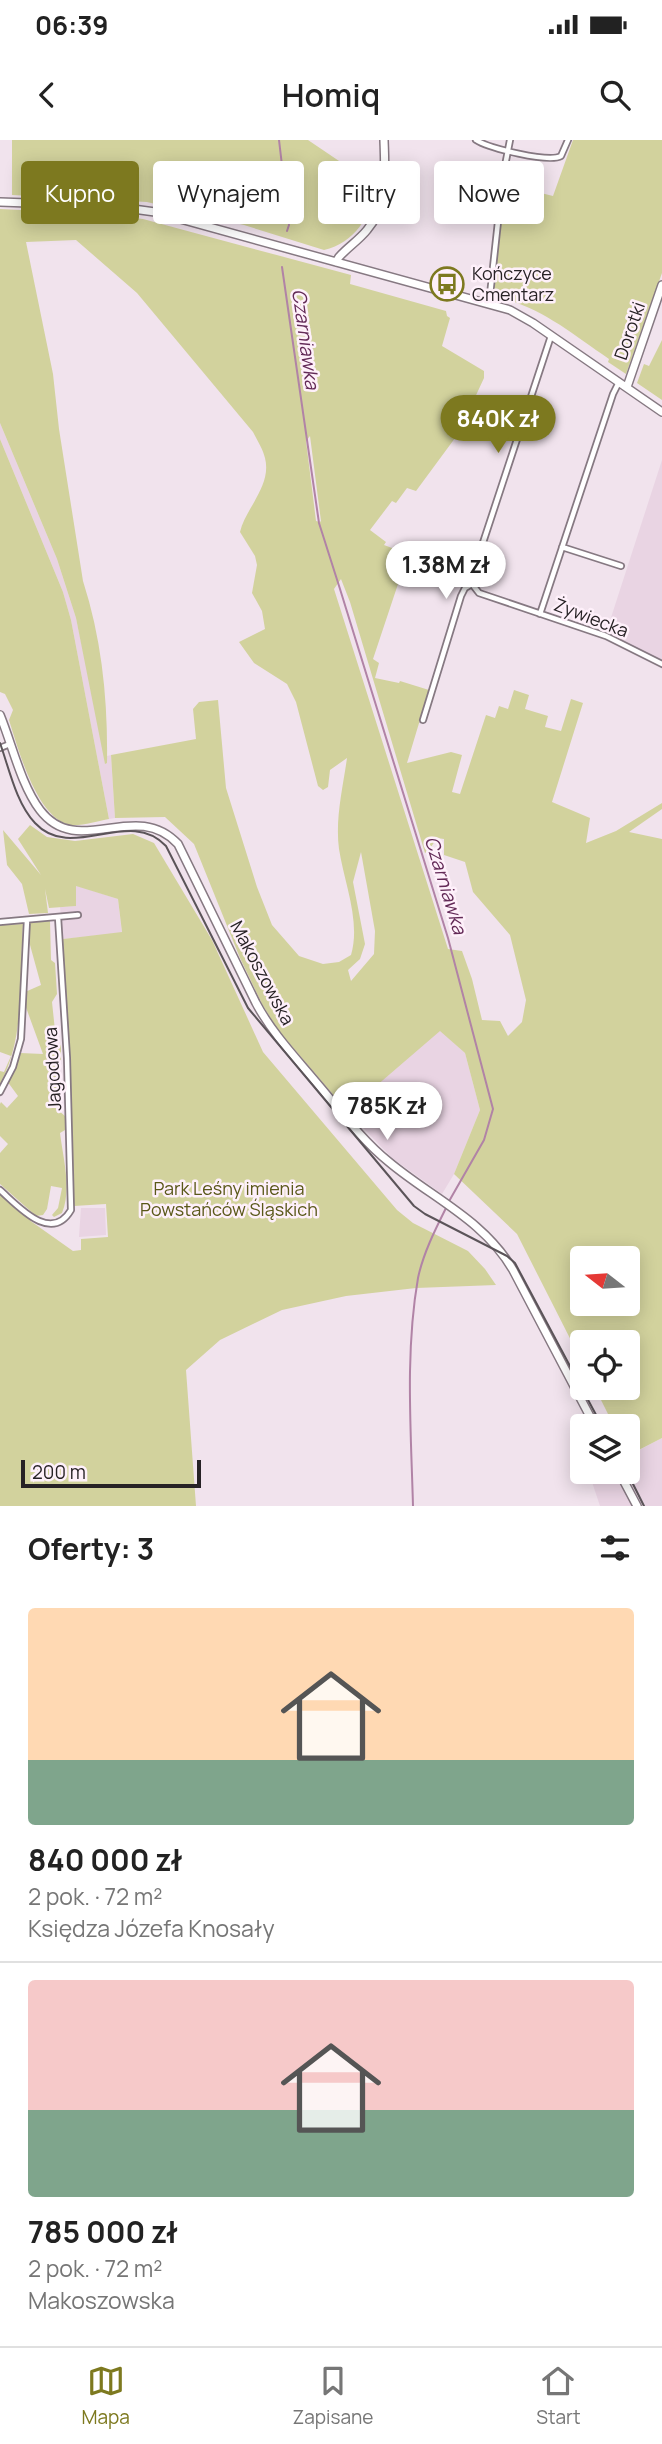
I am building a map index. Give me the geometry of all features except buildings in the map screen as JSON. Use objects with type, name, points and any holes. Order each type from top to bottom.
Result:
[{"type":"main road","points":[[336,262],[375,218],[384,189],[384,140]]},
{"type":"main road","points":[[0,202],[144,209],[518,313],[662,412]]},
{"type":"main road","name":"Dorotki","points":[[623,384],[662,285]]},
{"type":"main road","name":"Makoszowska","points":[[0,715],[34,800],[54,822],[64,828],[81,831],[143,825],[172,837],[184,853],[256,1003],[271,1028],[361,1136],[391,1164],[453,1207],[490,1237],[508,1261],[589,1414]]},
{"type":"main road","points":[[625,1484],[637,1506]]},
{"type":"street","points":[[476,140],[487,146],[557,159],[568,140]]},
{"type":"street","points":[[489,304],[510,140]]},
{"type":"street","points":[[423,720],[461,596],[465,588],[472,584],[472,576],[551,335]]},
{"type":"street","points":[[540,614],[613,394],[623,384]]},
{"type":"street","points":[[562,548],[621,566]]},
{"type":"street","name":"Żywiecka","points":[[472,584],[480,593],[606,636],[662,664]]},
{"type":"street","points":[[0,748],[11,744]]},
{"type":"street","points":[[0,922],[78,915]]},
{"type":"street","name":"Jagodowa","points":[[0,1190],[33,1220],[54,1223],[66,1218],[71,1210],[67,1058],[58,917]]},
{"type":"street","name":"Jagodowa","points":[[0,1092],[13,1068],[21,1039],[27,920]]},
{"type":"shaded area","points":[[0,423],[57,559],[76,618],[107,763],[107,756],[111,755],[115,818],[109,819],[71,620],[63,592],[0,439]]},
{"type":"shaded area","points":[[662,460],[662,660],[606,633]]},
{"type":"shaded area","points":[[75,885],[118,899],[122,933],[63,939],[60,907],[76,906]]},
{"type":"shaded area","points":[[440,1030],[465,1053],[480,1110],[454,1174],[442,1194],[392,1158],[347,1111]]},
{"type":"shaded area","points":[[81,1208],[105,1208],[106,1235],[79,1237]]},
{"type":"shaded area","points":[[662,1438],[662,1506],[600,1506],[593,1484],[640,1484],[640,1450]]},
{"type":"green space","points":[[12,140],[308,140],[339,161],[318,161],[318,224],[362,224],[353,235],[324,250],[240,224],[304,224],[304,161],[153,161],[153,203],[139,202],[139,161],[21,161],[21,195],[12,195]]},
{"type":"green space","points":[[573,140],[662,140],[662,273],[626,374],[608,362],[609,359],[553,321],[524,306],[490,295],[500,224],[544,224],[544,194],[553,196]]},
{"type":"green space","points":[[0,209],[21,210],[21,224],[139,224],[139,219],[143,219],[153,224],[162,224],[351,275],[350,284],[446,311],[450,318],[442,346],[484,371],[484,378],[458,434],[416,491],[407,488],[396,503],[392,501],[370,530],[386,542],[384,545],[408,554],[373,659],[379,663],[375,678],[399,683],[400,681],[429,690],[407,763],[451,752],[462,755],[452,792],[460,794],[486,715],[495,718],[499,706],[508,709],[514,690],[529,695],[525,709],[548,716],[545,727],[561,731],[571,699],[583,703],[552,802],[590,818],[586,843],[616,831],[662,803],[662,809],[629,832],[662,839],[662,1438],[640,1449],[640,1414],[608,1414],[601,1400],[640,1400],[640,1330],[570,1330],[570,1338],[517,1234],[454,1174],[480,1110],[465,1053],[440,1031],[347,1111],[278,1030],[262,1004],[240,958],[194,844],[165,817],[115,818],[111,755],[196,739],[193,709],[199,702],[218,700],[226,788],[257,887],[272,925],[299,956],[323,964],[339,962],[351,955],[354,942],[353,916],[338,838],[347,758],[330,770],[328,787],[323,790],[318,786],[296,702],[287,684],[254,663],[239,642],[265,629],[262,611],[252,593],[257,565],[255,556],[240,532],[265,478],[264,455],[253,432],[137,293],[76,240],[26,242],[53,374],[83,581],[103,671],[105,764],[76,618],[57,559],[0,423]],"holes":[[[310,436],[321,521],[320,522],[316,521],[306,441]],[[341,579],[425,853],[437,838],[444,839],[444,855],[465,862],[473,892],[510,935],[526,1000],[522,1022],[508,1036],[500,1021],[482,1020],[462,951],[448,949],[334,589]],[[361,852],[375,931],[374,954],[351,981],[348,970],[360,959],[365,944],[353,882]]]},
{"type":"green space","points":[[662,340],[662,400],[637,383],[644,364],[649,366]]},
{"type":"green space","points":[[0,439],[63,592],[71,620],[109,819],[71,825],[59,820],[48,810],[24,764],[9,720],[13,710],[5,694],[0,692]]},
{"type":"green space","name":"Park Leśny imienia Powstańców Śląskich","points":[[30,825],[47,837],[75,841],[133,834],[154,843],[212,940],[263,1052],[397,1210],[413,1223],[468,1251],[496,1285],[416,1288],[346,1296],[282,1310],[220,1340],[186,1370],[196,1506],[0,1506],[0,1193],[32,1222],[73,1251],[81,1250],[81,1239],[108,1237],[106,1204],[74,1206],[63,939],[122,932],[118,899],[76,886],[76,906],[49,908],[45,889],[48,913],[29,914],[22,884],[7,865],[3,830],[41,875],[18,839]]},
{"type":"green space","points":[[50,921],[51,960],[55,963],[57,994],[52,1002],[56,1040],[61,1046],[61,1060],[57,1062],[59,1111],[65,1116],[65,1130],[60,1133],[67,1184],[62,1213],[54,1217],[52,1215],[58,1208],[62,1188],[51,1186],[47,1209],[43,1215],[36,1216],[0,1184],[0,1153],[8,1144],[0,1136],[0,1104],[1,1102],[7,1108],[18,1096],[7,1081],[20,1053],[43,1054],[24,1002],[25,992],[41,985],[27,934],[29,923]]},
{"type":"green space","points":[[23,924],[18,1026],[11,1056],[0,1052],[0,925]]},
{"type":"green space","points":[[11,1056],[0,1084],[0,1071],[4,1072]]},
{"type":"waterway","name":"Czarniawka","points":[[279,140],[289,225],[287,231]]},
{"type":"waterway","name":"Czarniawka","points":[[282,267],[319,523],[448,938],[493,1109],[484,1140],[448,1203]]},
{"type":"waterway","name":"Czarniawka","points":[[413,1506],[410,1392],[414,1306],[423,1260],[446,1208]]},
{"type":"tram line","points":[[0,743],[23,806],[35,823],[50,834],[66,838],[135,831],[151,835],[166,846],[248,1008],[414,1206],[507,1256],[515,1263],[596,1414]]},
{"type":"tram line","points":[[633,1484],[644,1506]]},
{"type":"place","name":"Kończyce Cmentarz","points":[[447,284]]}]
